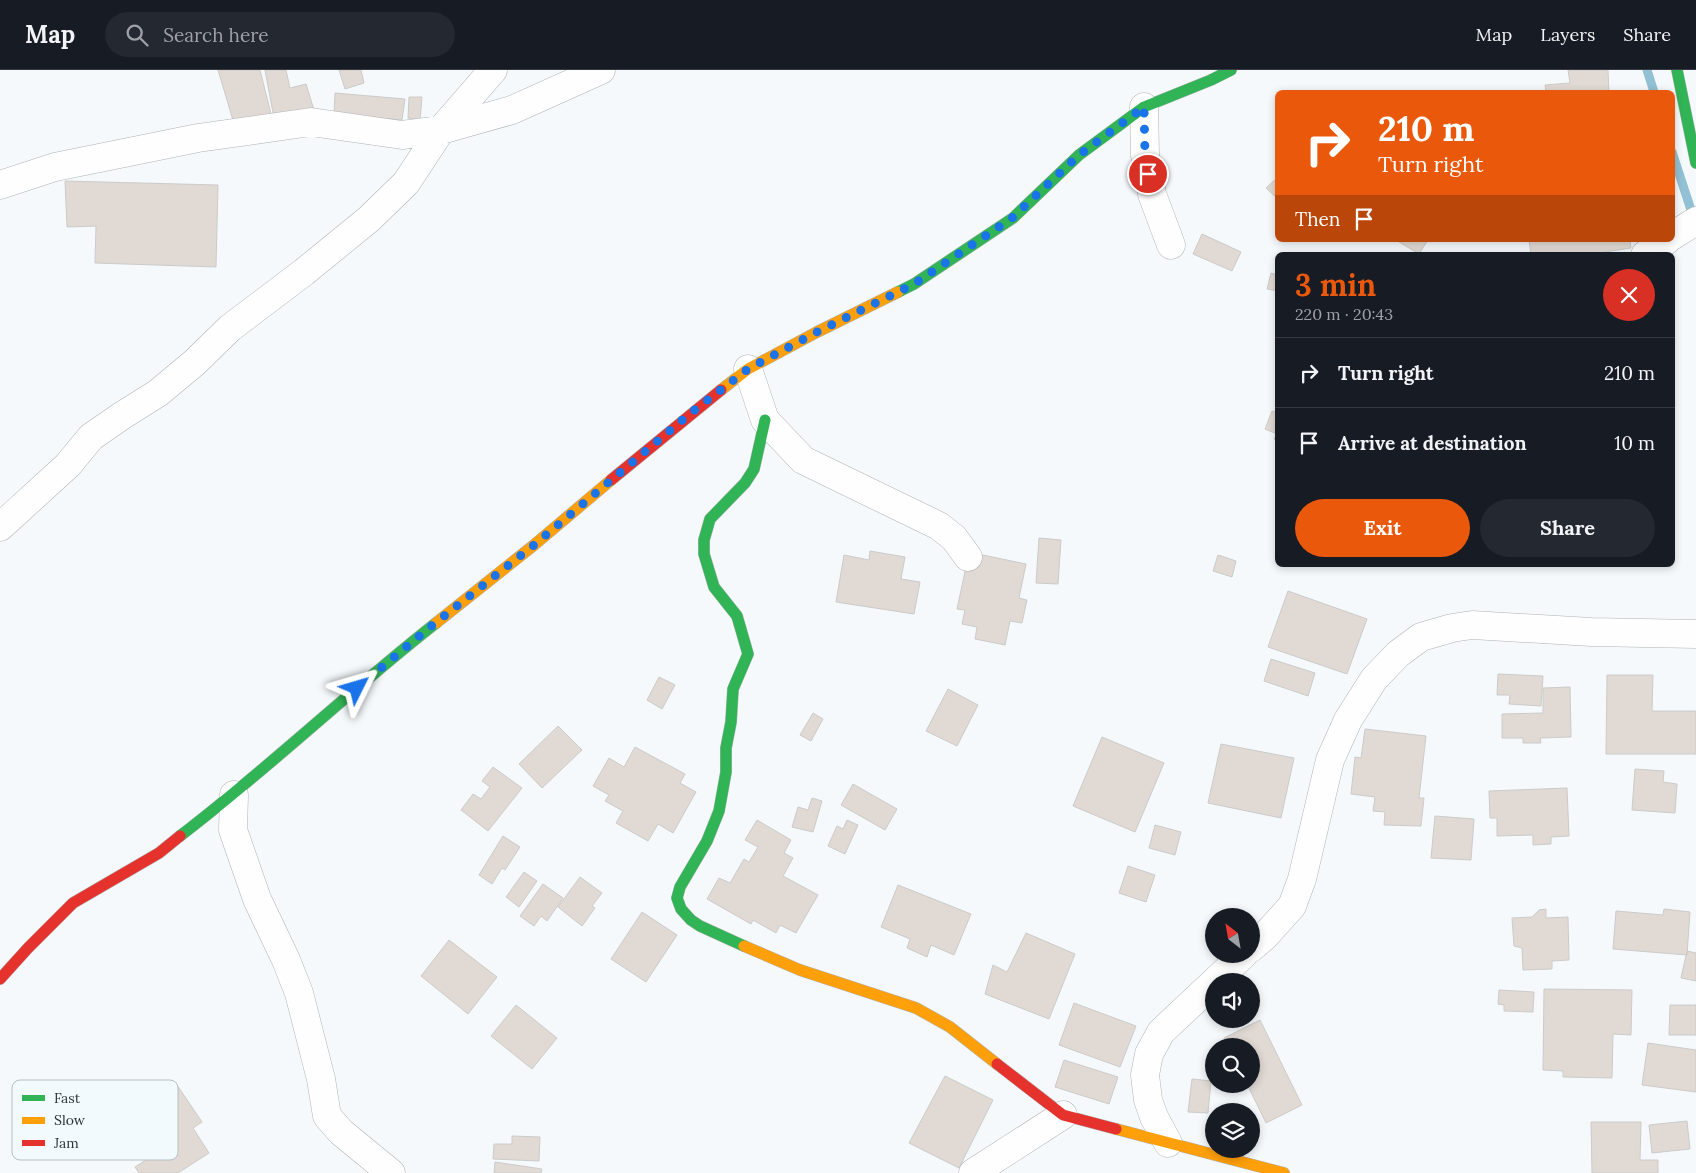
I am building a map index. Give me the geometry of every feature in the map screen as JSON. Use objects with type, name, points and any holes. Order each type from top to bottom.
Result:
[{"type":"street","points":[[0,527],[68,465],[91,436],[158,393],[194,363],[230,328],[304,272],[369,219],[406,183],[441,130],[493,70]]},
{"type":"street","points":[[0,186],[55,167],[198,138],[311,122],[402,135],[441,130],[512,110],[601,70]]},
{"type":"street","points":[[0,980],[28,948],[73,903],[159,853],[234,795],[300,736],[429,628],[534,545],[692,412],[748,369],[914,284],[1012,218],[1079,155],[1144,107],[1231,70]]},
{"type":"street","points":[[1677,70],[1696,163]]},
{"type":"street","points":[[1144,107],[1145,155],[1152,194],[1171,246]]},
{"type":"street","points":[[1675,234],[1696,221]]},
{"type":"street","points":[[1649,252],[1664,242]]},
{"type":"street","points":[[748,369],[765,420],[804,460],[939,526],[954,538],[968,557]]},
{"type":"street","points":[[765,420],[754,469],[745,483],[710,519],[704,540],[704,554],[714,587],[736,616],[748,654],[733,689],[731,722],[726,748],[726,772],[719,812],[708,841],[680,887],[677,898],[681,909],[691,920],[700,926],[745,947],[800,970],[916,1008],[950,1027],[1063,1115],[1284,1173]]},
{"type":"street","points":[[1260,940],[1292,906],[1302,879],[1330,760],[1348,720],[1374,678],[1398,654],[1421,637],[1452,628],[1472,625],[1591,632],[1696,634]]},
{"type":"street","points":[[234,795],[233,830],[257,899],[286,960],[299,993],[321,1079],[327,1116],[341,1132],[391,1173]]},
{"type":"street","points":[[1168,1143],[1154,1117],[1148,1100],[1145,1075],[1149,1054],[1161,1032],[1234,963]]},
{"type":"street","points":[[973,1173],[1063,1115]]},
{"type":"building","points":[[218,70],[260,70],[273,122],[235,127]]},
{"type":"building","points":[[265,70],[286,70],[290,88],[306,84],[314,110],[274,118]]},
{"type":"building","points":[[339,70],[361,70],[364,83],[345,89]]},
{"type":"building","points":[[1568,70],[1608,70],[1609,90],[1546,90],[1545,85],[1570,83]]},
{"type":"building","points":[[335,93],[405,99],[402,120],[334,114]]},
{"type":"building","points":[[409,97],[422,97],[420,120],[408,118]]},
{"type":"building","points":[[1275,180],[1275,196],[1266,188]]},
{"type":"building","points":[[65,181],[218,185],[216,267],[95,263],[96,226],[67,227]]},
{"type":"building","points":[[1202,234],[1241,252],[1232,271],[1193,254]]},
{"type":"building","points":[[1399,242],[1427,242],[1420,252],[1416,252]]},
{"type":"building","points":[[1529,242],[1630,242],[1631,248],[1605,252],[1531,252]]},
{"type":"building","points":[[1271,273],[1275,274],[1275,290],[1267,289]]},
{"type":"building","points":[[1272,411],[1275,412],[1275,433],[1265,429]]},
{"type":"building","points":[[1039,538],[1061,540],[1058,584],[1036,583]]},
{"type":"building","points":[[870,551],[905,557],[901,579],[920,582],[914,614],[836,602],[844,555],[869,560]]},
{"type":"building","points":[[978,554],[1026,564],[1019,598],[1027,600],[1022,623],[1010,621],[1005,645],[975,639],[977,627],[962,624],[965,610],[957,609],[966,567]]},
{"type":"building","points":[[1218,555],[1236,561],[1232,577],[1213,571]]},
{"type":"building","points":[[1288,591],[1367,619],[1347,674],[1268,647]]},
{"type":"building","points":[[1271,659],[1315,673],[1308,696],[1264,681]]},
{"type":"building","points":[[1498,674],[1543,676],[1541,706],[1509,704],[1510,695],[1497,695]]},
{"type":"building","points":[[1607,675],[1653,675],[1652,711],[1696,711],[1696,754],[1606,754]]},
{"type":"building","points":[[659,677],[675,685],[662,709],[647,700]]},
{"type":"building","points":[[1570,687],[1571,737],[1540,738],[1541,743],[1523,743],[1523,738],[1502,738],[1502,714],[1543,713],[1543,688]]},
{"type":"building","points":[[948,689],[978,705],[957,746],[926,731]]},
{"type":"building","points":[[813,713],[823,719],[811,741],[800,735]]},
{"type":"building","points":[[558,726],[582,750],[542,788],[519,764]]},
{"type":"building","points":[[1365,729],[1426,736],[1419,798],[1424,798],[1421,826],[1384,825],[1385,812],[1373,811],[1375,797],[1351,794],[1355,757],[1361,758]]},
{"type":"building","points":[[1102,737],[1164,763],[1135,832],[1073,806]]},
{"type":"building","points":[[1221,744],[1294,758],[1281,818],[1208,803]]},
{"type":"building","points":[[635,747],[685,774],[680,783],[696,792],[673,833],[658,824],[648,841],[616,823],[623,811],[605,801],[609,795],[593,786],[609,758],[624,767]]},
{"type":"building","points":[[493,767],[522,788],[488,831],[461,810],[473,794],[481,799],[490,787],[482,781]]},
{"type":"building","points":[[1635,769],[1664,771],[1663,782],[1677,784],[1675,813],[1632,810]]},
{"type":"building","points":[[853,784],[897,809],[885,830],[841,805]]},
{"type":"building","points":[[1567,788],[1569,836],[1551,837],[1551,844],[1533,845],[1533,835],[1497,836],[1497,818],[1490,818],[1489,791]]},
{"type":"building","points":[[812,798],[822,801],[813,832],[792,827],[798,807],[808,810]]},
{"type":"building","points":[[1435,816],[1474,819],[1471,860],[1431,858]]},
{"type":"building","points":[[757,820],[791,840],[784,853],[793,858],[783,876],[818,895],[796,933],[780,925],[776,933],[753,920],[751,924],[707,899],[719,878],[730,883],[744,859],[749,862],[758,847],[745,840]]},
{"type":"building","points":[[847,820],[858,825],[845,854],[828,846],[837,826],[843,829]]},
{"type":"building","points":[[1155,825],[1181,832],[1175,855],[1149,848]]},
{"type":"building","points":[[503,836],[520,847],[505,870],[502,868],[492,884],[479,875]]},
{"type":"building","points":[[1128,866],[1155,875],[1146,902],[1119,893]]},
{"type":"building","points":[[524,872],[537,881],[519,907],[506,897]]},
{"type":"building","points":[[580,877],[602,893],[592,906],[595,908],[582,926],[558,907]]},
{"type":"building","points":[[543,884],[563,898],[547,921],[541,916],[534,926],[520,916]]},
{"type":"building","points":[[898,885],[971,914],[954,955],[931,945],[927,957],[907,948],[910,939],[881,927]]},
{"type":"building","points":[[1546,909],[1546,918],[1568,917],[1569,960],[1552,961],[1552,969],[1523,970],[1522,948],[1514,946],[1512,918],[1532,917],[1539,910]]},
{"type":"building","points":[[1664,909],[1690,912],[1687,955],[1613,949],[1616,911],[1663,915]]},
{"type":"building","points":[[642,912],[677,935],[646,982],[611,959]]},
{"type":"building","points":[[1026,933],[1075,954],[1049,1019],[985,994],[993,965],[1007,972]]},
{"type":"building","points":[[449,940],[497,977],[468,1014],[421,976]]},
{"type":"building","points":[[1687,951],[1696,953],[1696,981],[1681,978]]},
{"type":"building","points":[[1544,989],[1632,990],[1631,1035],[1613,1034],[1612,1078],[1563,1077],[1563,1071],[1543,1070]]},
{"type":"building","points":[[1499,990],[1534,992],[1533,1012],[1504,1011],[1504,1005],[1498,1004]]},
{"type":"building","points":[[1074,1003],[1136,1026],[1120,1067],[1059,1045]]},
{"type":"building","points":[[516,1005],[557,1038],[532,1069],[491,1036]]},
{"type":"building","points":[[1670,1005],[1696,1005],[1696,1035],[1669,1035]]},
{"type":"building","points":[[1260,1020],[1302,1105],[1266,1123],[1260,1111],[1260,1103],[1256,1103],[1251,1093],[1260,1093],[1260,1038],[1224,1038],[1244,1028],[1260,1028]]},
{"type":"building","points":[[1648,1043],[1696,1050],[1696,1092],[1642,1085]]},
{"type":"building","points":[[1064,1060],[1118,1077],[1109,1104],[1055,1087]]},
{"type":"building","points":[[945,1076],[993,1100],[959,1168],[909,1143]]},
{"type":"building","points":[[1192,1079],[1205,1080],[1205,1093],[1210,1093],[1209,1103],[1205,1103],[1205,1113],[1188,1112]]},
{"type":"building","points":[[178,1086],[202,1122],[193,1128],[209,1153],[178,1173],[139,1173],[135,1167],[146,1160],[178,1160]]},
{"type":"building","points":[[1687,1121],[1690,1149],[1652,1153],[1649,1125]]},
{"type":"building","points":[[1591,1122],[1641,1122],[1640,1160],[1658,1160],[1658,1173],[1592,1173]]},
{"type":"building","points":[[512,1136],[540,1137],[539,1161],[493,1159],[494,1144],[512,1144]]},
{"type":"building","points":[[495,1162],[542,1169],[541,1173],[494,1173]]},
{"type":"waterway","points":[[1647,70],[1653,90]]},
{"type":"waterway","points":[[1675,161],[1694,219]]},
{"type":"traffic: fast","points":[[898,292],[914,284],[1013,218],[1079,155],[1144,107],[1231,70]]},
{"type":"traffic: fast","points":[[1677,70],[1696,163]]},
{"type":"traffic: fast","points":[[744,946],[691,920],[681,909],[677,898],[680,887],[707,841],[719,811],[726,772],[726,748],[731,722],[733,689],[748,654],[737,616],[714,587],[704,554],[704,540],[710,519],[745,483],[754,469],[765,420]]},
{"type":"traffic: fast","points":[[180,836],[245,784],[436,623]]},
{"type":"traffic: slow","points":[[721,390],[748,369],[898,292]]},
{"type":"traffic: slow","points":[[436,623],[534,545],[611,480]]},
{"type":"traffic: slow","points":[[744,946],[800,970],[916,1008],[950,1027],[997,1064]]},
{"type":"traffic: slow","points":[[1116,1129],[1284,1173]]},
{"type":"traffic: jam","points":[[611,480],[721,390]]},
{"type":"traffic: jam","points":[[0,979],[73,903],[159,853],[180,836]]},
{"type":"traffic: jam","points":[[997,1064],[1063,1115],[1116,1129]]},
{"type":"route","points":[[357,688],[534,545],[692,412],[748,369],[914,284],[1012,218],[1079,155],[1144,107],[1145,155],[1148,174]]}]
